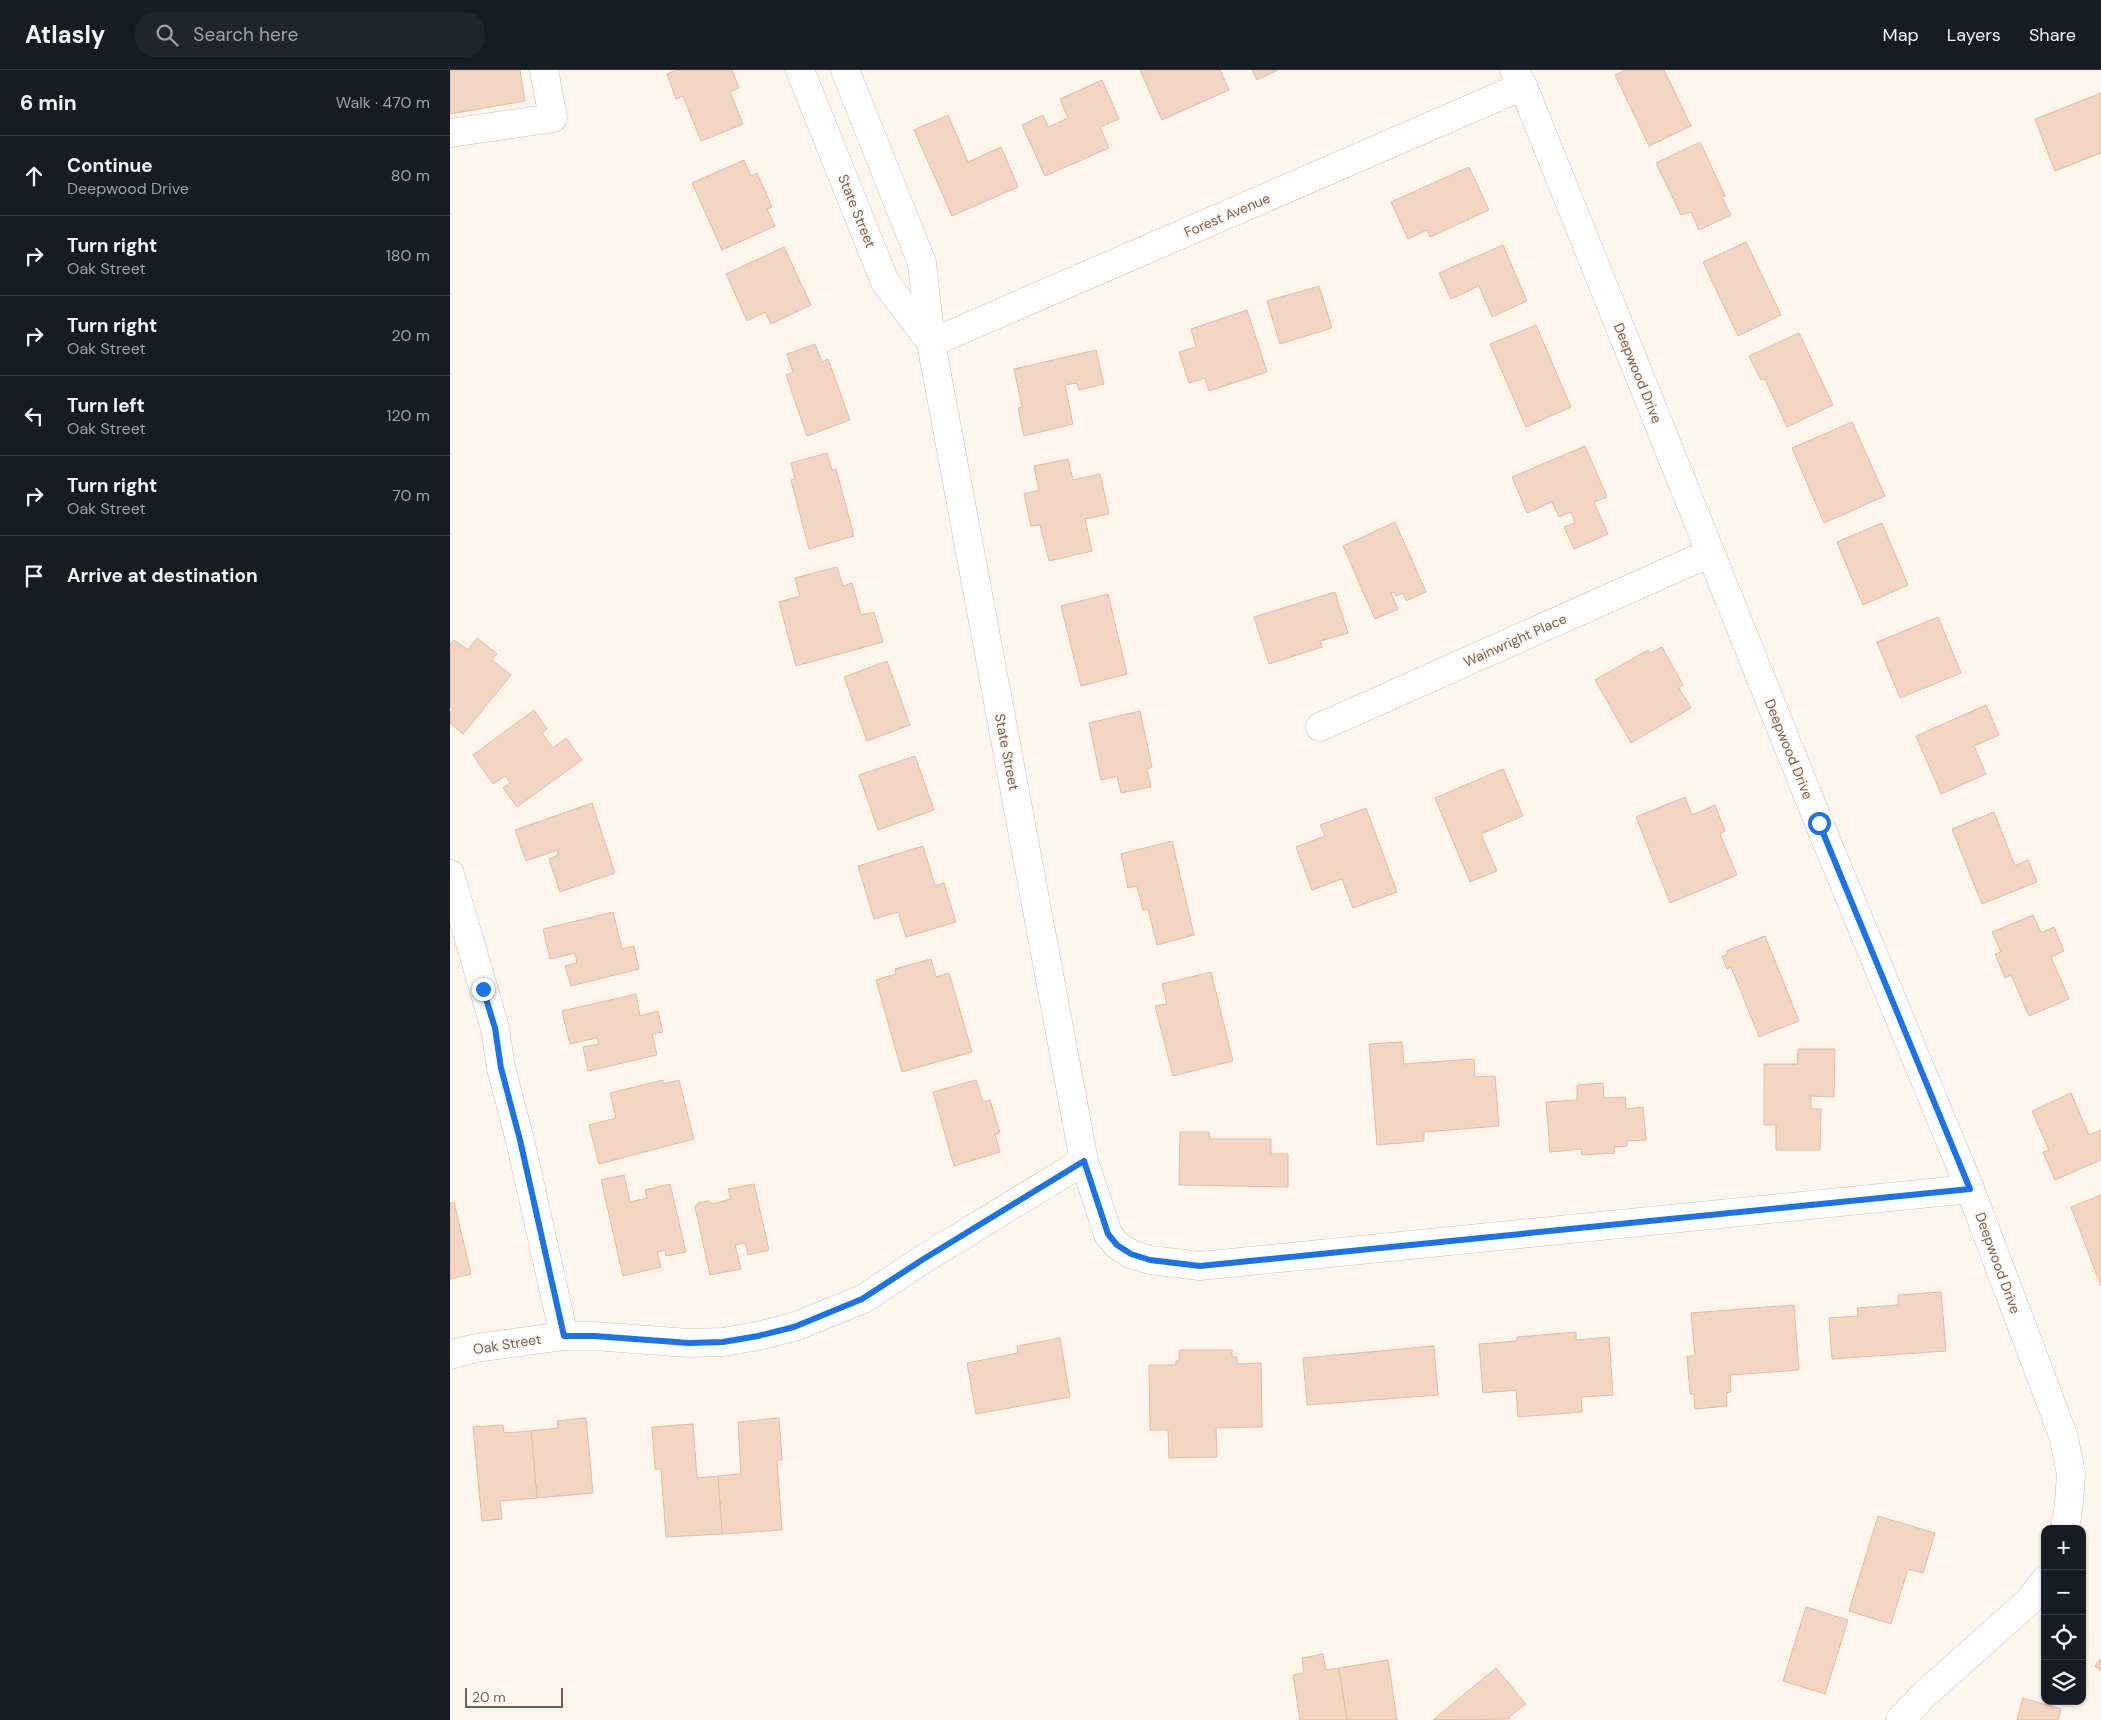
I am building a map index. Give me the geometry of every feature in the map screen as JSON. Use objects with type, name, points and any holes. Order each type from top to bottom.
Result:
[{"type":"street","points":[[450,133],[553,118],[544,70]]},
{"type":"street","name":"State Street","points":[[800,70],[885,282],[931,343]]},
{"type":"street","name":"State Street","points":[[845,70],[922,263],[931,343],[1084,1161]]},
{"type":"street","name":"Forest Avenue","points":[[931,343],[1519,75]]},
{"type":"street","name":"Deepwood Drive","points":[[1519,75],[1822,832],[1970,1189],[2064,1438],[2071,1474],[2070,1503],[2066,1525]]},
{"type":"street","name":"Wainwright Place","points":[[1320,727],[1710,553]]},
{"type":"street","points":[[450,874],[495,1028],[501,1068],[520,1140],[564,1336]]},
{"type":"street","points":[[1084,1161],[1108,1234],[1117,1245],[1131,1254],[1150,1260],[1200,1266],[1970,1189]]},
{"type":"street","name":"Oak Street","points":[[450,1354],[476,1348],[564,1336],[594,1336],[689,1343],[723,1342],[794,1327],[862,1299],[1084,1161]]},
{"type":"street","points":[[1900,1720],[1925,1694],[2028,1602],[2041,1585]]},
{"type":"building","points":[[450,70],[520,70],[525,101],[450,114]]},
{"type":"building","points":[[676,70],[732,70],[739,88],[730,92],[743,124],[701,141],[683,96],[676,99],[667,74]]},
{"type":"building","points":[[1140,70],[1220,70],[1229,90],[1162,120]]},
{"type":"building","points":[[1252,70],[1278,70],[1257,80]]},
{"type":"building","points":[[1625,70],[1664,70],[1691,126],[1649,146],[1615,75]]},
{"type":"building","points":[[1102,80],[1119,119],[1100,127],[1109,148],[1045,176],[1022,125],[1043,115],[1048,127],[1068,118],[1060,99]]},
{"type":"building","points":[[2101,93],[2101,153],[2055,171],[2035,119]]},
{"type":"building","points":[[948,115],[968,162],[1001,147],[1018,187],[952,216],[914,130]]},
{"type":"building","points":[[1700,142],[1725,196],[1722,197],[1731,215],[1699,230],[1691,212],[1681,215],[1656,163]]},
{"type":"building","points":[[744,160],[751,176],[757,173],[772,207],[767,209],[775,226],[722,250],[692,183]]},
{"type":"building","points":[[1469,167],[1489,210],[1430,237],[1427,230],[1408,239],[1391,202]]},
{"type":"building","points":[[1746,242],[1781,315],[1738,336],[1703,262]]},
{"type":"building","points":[[1503,245],[1527,301],[1492,317],[1479,286],[1451,299],[1439,273]]},
{"type":"building","points":[[784,247],[811,305],[771,324],[765,312],[747,321],[726,274]]},
{"type":"building","points":[[1319,286],[1332,328],[1280,344],[1267,301]]},
{"type":"building","points":[[1247,310],[1267,372],[1209,391],[1205,378],[1189,383],[1179,352],[1196,347],[1191,329]]},
{"type":"building","points":[[1536,325],[1571,407],[1526,427],[1490,344]]},
{"type":"building","points":[[1799,333],[1833,405],[1787,427],[1765,379],[1761,380],[1749,356]]},
{"type":"building","points":[[815,344],[822,362],[828,359],[850,420],[807,436],[786,375],[793,372],[787,354]]},
{"type":"building","points":[[1096,350],[1104,384],[1079,390],[1077,383],[1065,385],[1073,424],[1024,436],[1018,408],[1022,407],[1014,369]]},
{"type":"building","points":[[1852,422],[1885,496],[1824,523],[1792,448]]},
{"type":"building","points":[[1585,446],[1607,497],[1594,502],[1608,534],[1574,549],[1564,527],[1575,523],[1571,512],[1559,517],[1552,502],[1527,513],[1512,477]]},
{"type":"building","points":[[827,453],[832,470],[836,469],[854,536],[809,549],[791,480],[795,479],[791,463]]},
{"type":"building","points":[[1068,459],[1073,480],[1100,474],[1109,514],[1085,519],[1092,551],[1049,561],[1040,525],[1031,526],[1024,494],[1039,490],[1034,466]]},
{"type":"building","points":[[1395,522],[1426,592],[1406,601],[1403,593],[1397,596],[1394,592],[1391,593],[1398,609],[1375,619],[1343,546]]},
{"type":"building","points":[[1882,523],[1908,585],[1863,605],[1837,542]]},
{"type":"building","points":[[837,567],[843,586],[852,583],[861,615],[874,612],[883,642],[796,666],[779,602],[800,596],[795,578]]},
{"type":"building","points":[[1335,592],[1348,633],[1320,641],[1322,647],[1269,664],[1254,617]]},
{"type":"building","points":[[1108,594],[1127,674],[1081,686],[1061,606]]},
{"type":"building","points":[[1938,617],[1961,673],[1900,698],[1877,642]]},
{"type":"building","points":[[477,638],[497,654],[492,660],[511,675],[463,734],[450,723],[450,712],[453,709],[450,707],[450,645],[454,640],[468,650]]},
{"type":"building","points":[[1662,647],[1683,685],[1679,688],[1691,708],[1631,743],[1595,680],[1648,650],[1650,653]]},
{"type":"building","points":[[887,661],[910,725],[867,741],[844,677]]},
{"type":"building","points":[[1986,705],[1999,735],[1974,746],[1986,774],[1941,794],[1916,736]]},
{"type":"building","points":[[534,710],[547,729],[542,733],[553,748],[566,738],[582,760],[517,807],[503,788],[510,783],[505,776],[493,784],[473,755]]},
{"type":"building","points":[[1140,711],[1152,767],[1147,769],[1151,787],[1121,793],[1117,776],[1101,780],[1089,723]]},
{"type":"building","points":[[915,756],[934,810],[878,830],[859,775]]},
{"type":"building","points":[[1503,769],[1523,816],[1481,834],[1497,871],[1470,882],[1435,798]]},
{"type":"building","points":[[1685,797],[1692,815],[1715,805],[1725,831],[1720,834],[1737,875],[1670,903],[1636,817]]},
{"type":"building","points":[[592,803],[615,873],[560,892],[549,859],[558,855],[557,850],[526,861],[515,830]]},
{"type":"building","points":[[1366,808],[1397,892],[1353,908],[1342,879],[1312,890],[1296,847],[1325,836],[1320,825]]},
{"type":"building","points":[[1994,812],[2015,866],[2028,860],[2037,882],[1982,904],[1952,829]]},
{"type":"building","points":[[1172,841],[1194,935],[1157,945],[1148,909],[1143,910],[1137,886],[1128,888],[1121,854]]},
{"type":"building","points":[[923,846],[935,886],[944,883],[956,922],[906,937],[898,912],[874,919],[858,866]]},
{"type":"building","points":[[613,912],[622,949],[634,946],[639,969],[571,986],[565,966],[577,963],[575,953],[550,959],[543,929]]},
{"type":"building","points":[[2033,915],[2041,933],[2054,927],[2064,951],[2051,957],[2069,999],[2029,1016],[2011,975],[2005,978],[1995,954],[2001,952],[1992,932]]},
{"type":"building","points":[[1765,936],[1799,1021],[1759,1037],[1731,967],[1727,969],[1722,956],[1728,954],[1726,951]]},
{"type":"building","points":[[931,959],[936,977],[949,973],[972,1052],[902,1072],[876,980],[896,974],[895,969]]},
{"type":"building","points":[[1211,972],[1233,1061],[1173,1076],[1155,1006],[1167,1004],[1162,984]]},
{"type":"building","points":[[636,994],[640,1016],[658,1011],[663,1032],[652,1034],[657,1055],[588,1071],[583,1047],[599,1044],[597,1038],[570,1044],[562,1011]]},
{"type":"building","points":[[1402,1042],[1404,1064],[1474,1059],[1475,1077],[1495,1076],[1499,1126],[1424,1132],[1424,1141],[1377,1145],[1369,1044]]},
{"type":"building","points":[[1798,1049],[1835,1049],[1834,1097],[1811,1096],[1811,1109],[1821,1109],[1820,1150],[1776,1150],[1776,1125],[1764,1125],[1764,1064],[1797,1064]]},
{"type":"building","points":[[663,1080],[663,1084],[679,1080],[694,1139],[599,1164],[589,1125],[616,1118],[610,1093]]},
{"type":"building","points":[[976,1080],[983,1102],[990,1100],[1000,1133],[995,1134],[1000,1152],[954,1166],[933,1092]]},
{"type":"building","points":[[1603,1083],[1604,1098],[1625,1097],[1626,1109],[1643,1107],[1646,1140],[1627,1141],[1627,1146],[1614,1147],[1615,1153],[1582,1155],[1581,1149],[1550,1152],[1546,1102],[1577,1100],[1577,1085]]},
{"type":"building","points":[[2071,1093],[2089,1135],[2101,1130],[2101,1160],[2055,1180],[2043,1152],[2049,1150],[2032,1111]]},
{"type":"building","points":[[1180,1132],[1209,1132],[1210,1139],[1271,1139],[1271,1154],[1288,1154],[1288,1187],[1179,1185]]},
{"type":"building","points":[[624,1175],[630,1202],[647,1198],[645,1190],[670,1184],[686,1252],[666,1256],[665,1250],[657,1252],[661,1267],[623,1276],[601,1180]]},
{"type":"building","points":[[754,1184],[769,1250],[748,1255],[745,1243],[735,1245],[741,1269],[710,1275],[695,1207],[698,1203],[709,1201],[713,1204],[731,1199],[728,1189]]},
{"type":"building","points":[[2101,1195],[2101,1286],[2071,1207]]},
{"type":"building","points":[[454,1202],[471,1274],[450,1279],[450,1203]]},
{"type":"building","points":[[1941,1292],[1946,1351],[1832,1359],[1829,1318],[1858,1316],[1857,1308],[1898,1305],[1898,1295]]},
{"type":"building","points":[[1794,1305],[1799,1370],[1730,1375],[1731,1392],[1726,1393],[1727,1406],[1695,1409],[1694,1394],[1690,1394],[1687,1356],[1695,1356],[1691,1313]]},
{"type":"building","points":[[1576,1332],[1576,1340],[1609,1337],[1613,1395],[1581,1397],[1582,1412],[1518,1417],[1516,1390],[1483,1393],[1479,1344],[1517,1341],[1517,1337]]},
{"type":"building","points":[[1060,1338],[1070,1397],[976,1414],[967,1363],[1018,1353],[1017,1346]]},
{"type":"building","points":[[1434,1346],[1438,1395],[1307,1405],[1303,1358]]},
{"type":"building","points":[[1179,1350],[1232,1350],[1232,1357],[1237,1357],[1237,1364],[1261,1363],[1262,1427],[1216,1428],[1217,1457],[1169,1458],[1168,1430],[1150,1430],[1149,1365],[1176,1365],[1176,1361],[1179,1361]]},
{"type":"building","points":[[586,1418],[593,1493],[537,1498],[531,1431],[558,1428],[557,1421]]},
{"type":"building","points":[[779,1418],[782,1460],[777,1460],[782,1530],[722,1534],[718,1476],[741,1474],[738,1422]]},
{"type":"building","points":[[693,1424],[697,1478],[718,1476],[722,1534],[666,1537],[661,1469],[655,1469],[652,1427]]},
{"type":"building","points":[[503,1425],[504,1433],[531,1431],[537,1498],[500,1501],[502,1519],[482,1521],[473,1427]]},
{"type":"building","points":[[1878,1516],[1935,1533],[1923,1573],[1908,1569],[1891,1624],[1849,1611]]},
{"type":"building","points":[[1806,1607],[1848,1620],[1825,1694],[1783,1681]]},
{"type":"building","points":[[1323,1654],[1326,1670],[1339,1668],[1347,1720],[1300,1720],[1293,1675],[1304,1673],[1302,1658]]},
{"type":"building","points":[[2101,1658],[2101,1671],[2095,1666]]},
{"type":"building","points":[[1388,1660],[1397,1720],[1347,1720],[1339,1668]]},
{"type":"building","points":[[1496,1668],[1526,1704],[1509,1717],[1510,1719],[1433,1720]]},
{"type":"building","points":[[2023,1698],[2041,1703],[2041,1705],[2061,1709],[2058,1720],[2017,1720]]},
{"type":"route","points":[[483,989],[495,1028],[501,1068],[520,1140],[564,1336],[594,1336],[689,1343],[723,1342],[794,1327],[862,1299],[1084,1161],[1108,1234],[1117,1245],[1131,1254],[1150,1260],[1200,1266],[1970,1189],[1819,823]]}]
